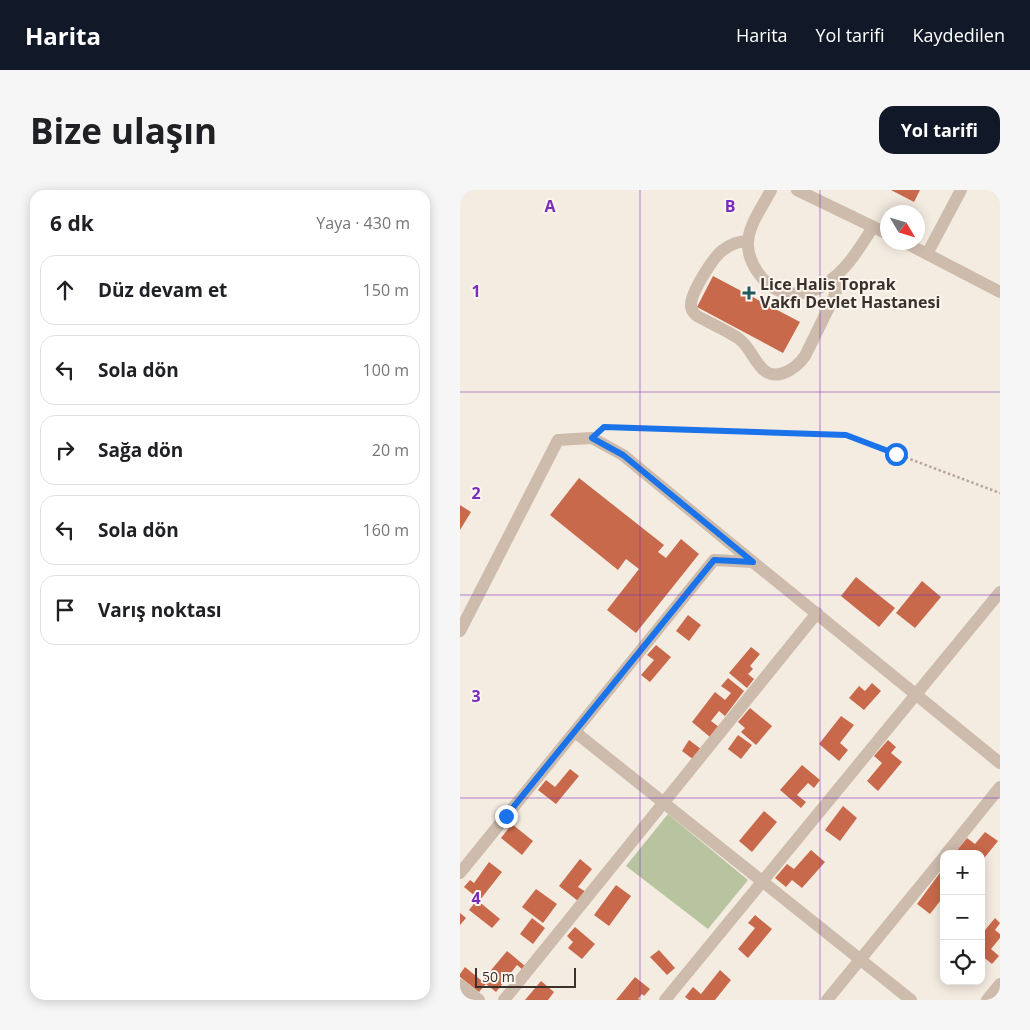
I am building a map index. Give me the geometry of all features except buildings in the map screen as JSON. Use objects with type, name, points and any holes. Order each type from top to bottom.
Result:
[{"type":"street","points":[[771,190],[751,227],[748,241],[752,264],[763,278],[783,292],[809,291],[824,286],[848,264],[873,227]]},
{"type":"street","points":[[797,190],[880,230]]},
{"type":"street","points":[[927,254],[961,190]]},
{"type":"street","points":[[748,241],[740,241],[730,245],[717,255],[708,267],[691,305],[697,316],[738,338],[752,353],[761,368],[770,374],[783,374],[790,371],[805,356],[834,297],[836,288],[833,278]]},
{"type":"street","points":[[919,250],[1000,292]]},
{"type":"street","points":[[460,631],[558,440],[592,438],[623,455],[1000,763]]},
{"type":"street","points":[[460,873],[714,560],[753,562]]},
{"type":"street","points":[[666,1000],[762,880],[1000,592]]},
{"type":"street","points":[[504,1000],[817,613]]},
{"type":"street","points":[[574,732],[911,1000]]},
{"type":"street","points":[[949,850],[1000,787]]},
{"type":"street","points":[[828,1000],[940,861]]},
{"type":"street","points":[[987,1000],[1000,984]]},
{"type":"street","points":[[460,985],[478,1000]]},
{"type":"path","points":[[592,438],[604,427],[846,435],[1000,494]]},
{"type":"green space","points":[[668,814],[748,880],[708,929],[626,866]]},
{"type":"place","name":"Lice Halis Toprak Vakfı Devlet Hastanesi","points":[[749,293]]},
{"type":"route","points":[[506,816],[714,560],[753,562],[623,455],[592,438],[604,427],[846,435],[896,454]]}]
